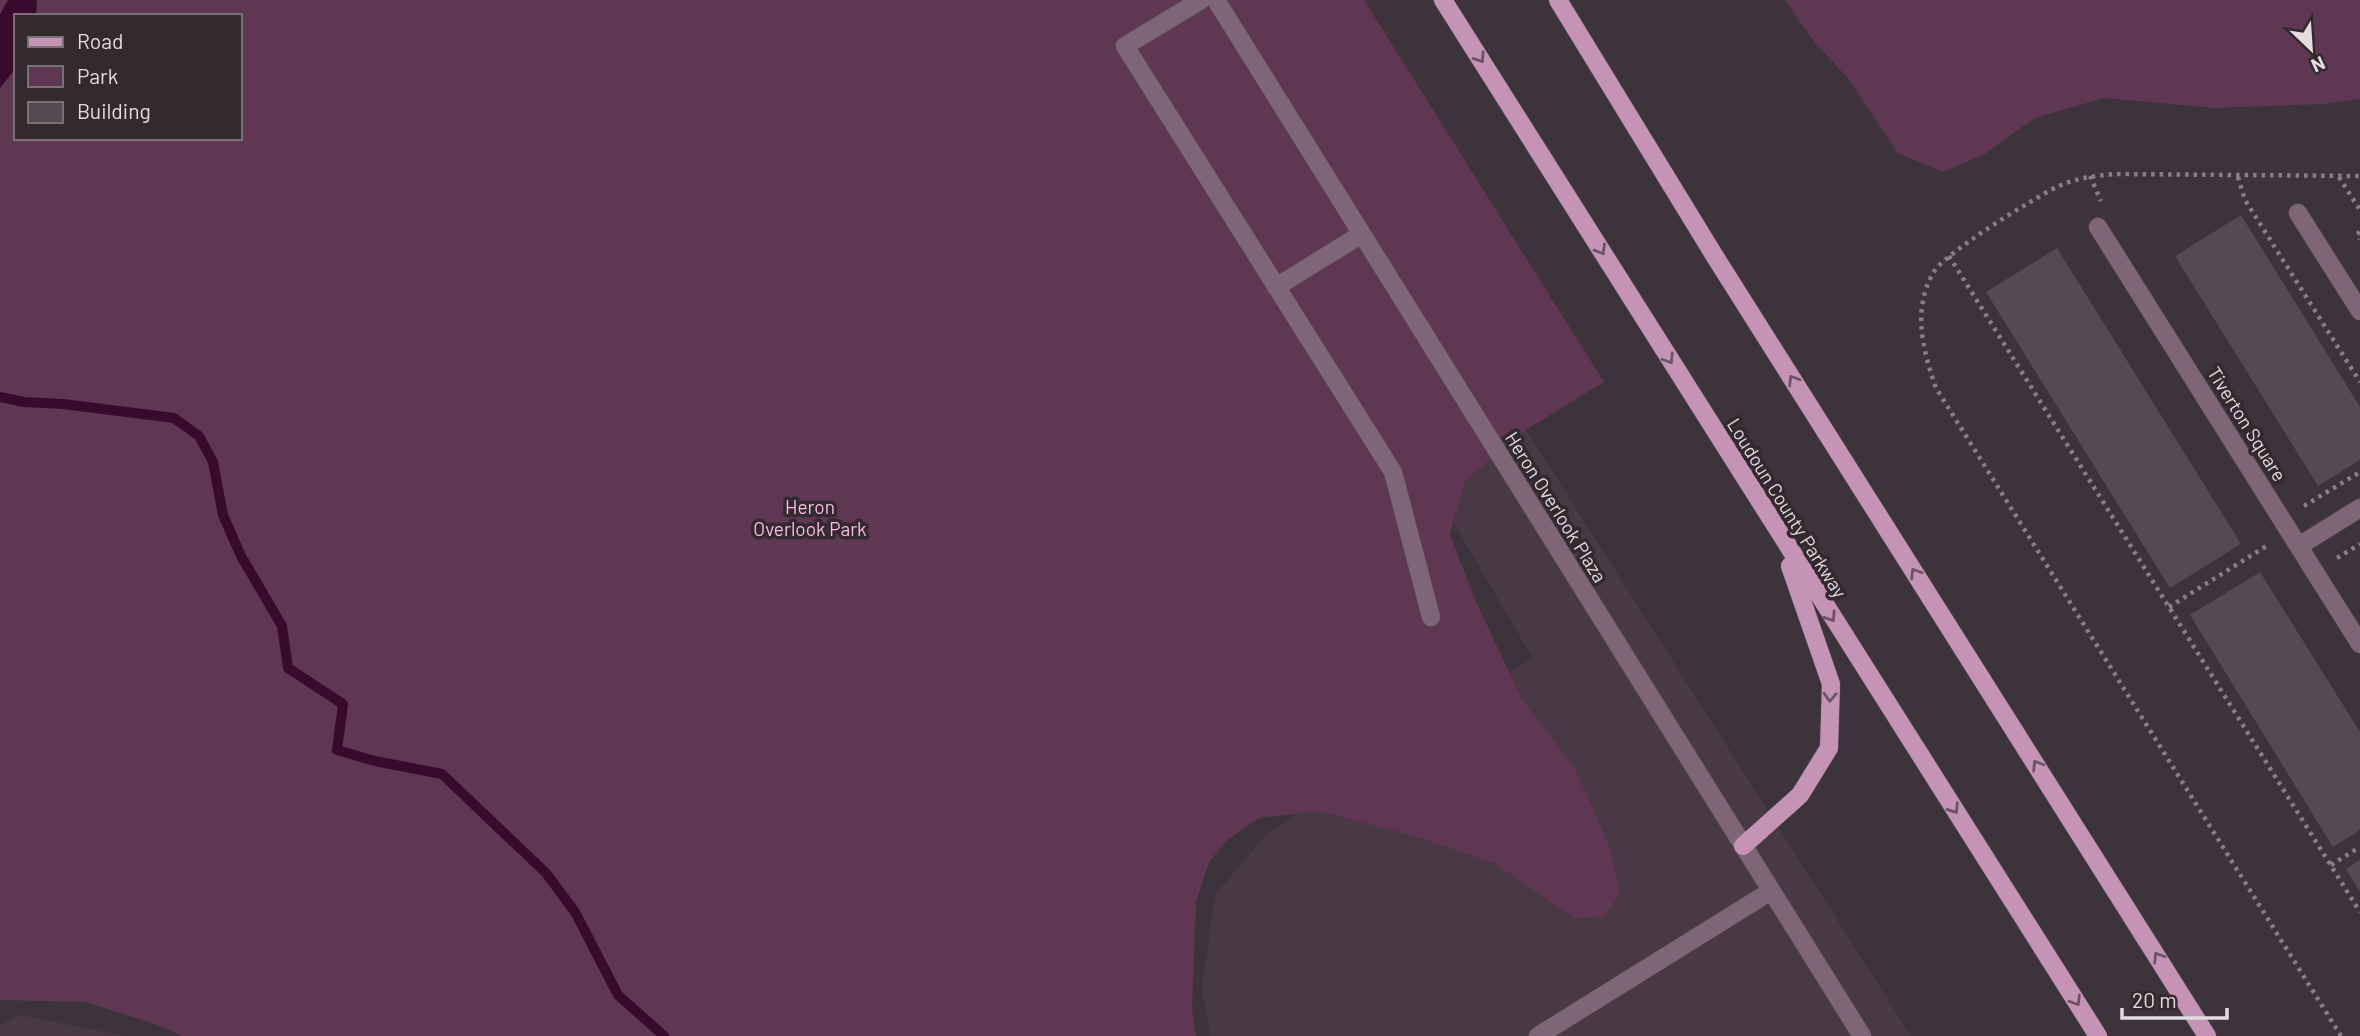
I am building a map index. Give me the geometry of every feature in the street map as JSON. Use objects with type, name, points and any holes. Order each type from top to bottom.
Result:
[{"type":"main road","name":"Loudoun County Parkway","points":[[1443,0],[2098,1036]]},
{"type":"main road","points":[[1558,0],[1714,255],[2207,1036]]},
{"type":"main road","points":[[1743,846],[1800,794],[1829,748],[1831,684],[1782,539]]},
{"type":"street","points":[[1201,0],[1125,46],[1393,472],[1432,617]]},
{"type":"street","name":"Heron Overlook Plaza","points":[[1216,0],[1861,1036]]},
{"type":"street","points":[[2298,213],[2360,311]]},
{"type":"street","name":"Tiverton Square","points":[[2098,227],[2360,644]]},
{"type":"street","points":[[1276,287],[1362,234]]},
{"type":"street","points":[[2290,532],[2360,508]]},
{"type":"street","points":[[1538,1036],[1771,891]]},
{"type":"path","points":[[2341,1036],[1936,388],[1921,344],[1923,305],[1933,272],[1949,256],[2057,187],[2090,176],[2360,176]]},
{"type":"path","points":[[2339,176],[2360,210]]},
{"type":"path","points":[[2238,177],[2245,200],[2360,382]]},
{"type":"path","points":[[2360,232],[2357,234],[2360,239]]},
{"type":"path","points":[[1949,256],[2360,912]]},
{"type":"path","points":[[2169,607],[2290,532],[2360,472]]},
{"type":"path","points":[[2330,866],[2360,847]]},
{"type":"shaded area","points":[[8,0],[37,0],[36,14],[14,14],[14,70],[0,88],[0,14]]},
{"type":"shaded area","points":[[1525,428],[1911,1036],[1210,1036],[1202,989],[1215,894],[1267,834],[1532,657],[1432,486]]},
{"type":"shaded area","points":[[20,1015],[125,1036],[0,1036],[0,1025]]},
{"type":"green space","name":"Heron Overlook Park","points":[[0,0],[1364,0],[1604,382],[1510,440],[1464,483],[1450,535],[1474,597],[1522,700],[1574,767],[1610,847],[1620,893],[1605,916],[1575,918],[1496,864],[1414,836],[1318,811],[1259,818],[1226,841],[1209,862],[1196,902],[1192,1008],[1196,1036],[181,1036],[161,1026],[86,1002],[0,1000]]},
{"type":"green space","points":[[1785,0],[2360,0],[2360,99],[2323,104],[2215,108],[2104,98],[2035,118],[1983,155],[1943,172],[1898,153],[1847,77],[1815,43]]},
{"type":"building","points":[[2241,215],[2360,407],[2360,460],[2318,486],[2175,256]]},
{"type":"building","points":[[2057,248],[2241,544],[2170,588],[1986,292]]},
{"type":"building","points":[[2260,572],[2360,732],[2360,830],[2333,847],[2190,615]]},
{"type":"building","points":[[2360,860],[2360,892],[2346,869]]},
{"type":"waterway","points":[[0,397],[174,418],[199,436],[213,462],[223,515],[241,556],[282,626],[288,668],[343,704],[337,750],[375,761],[442,774],[546,873],[575,912],[618,995],[664,1036]]}]
